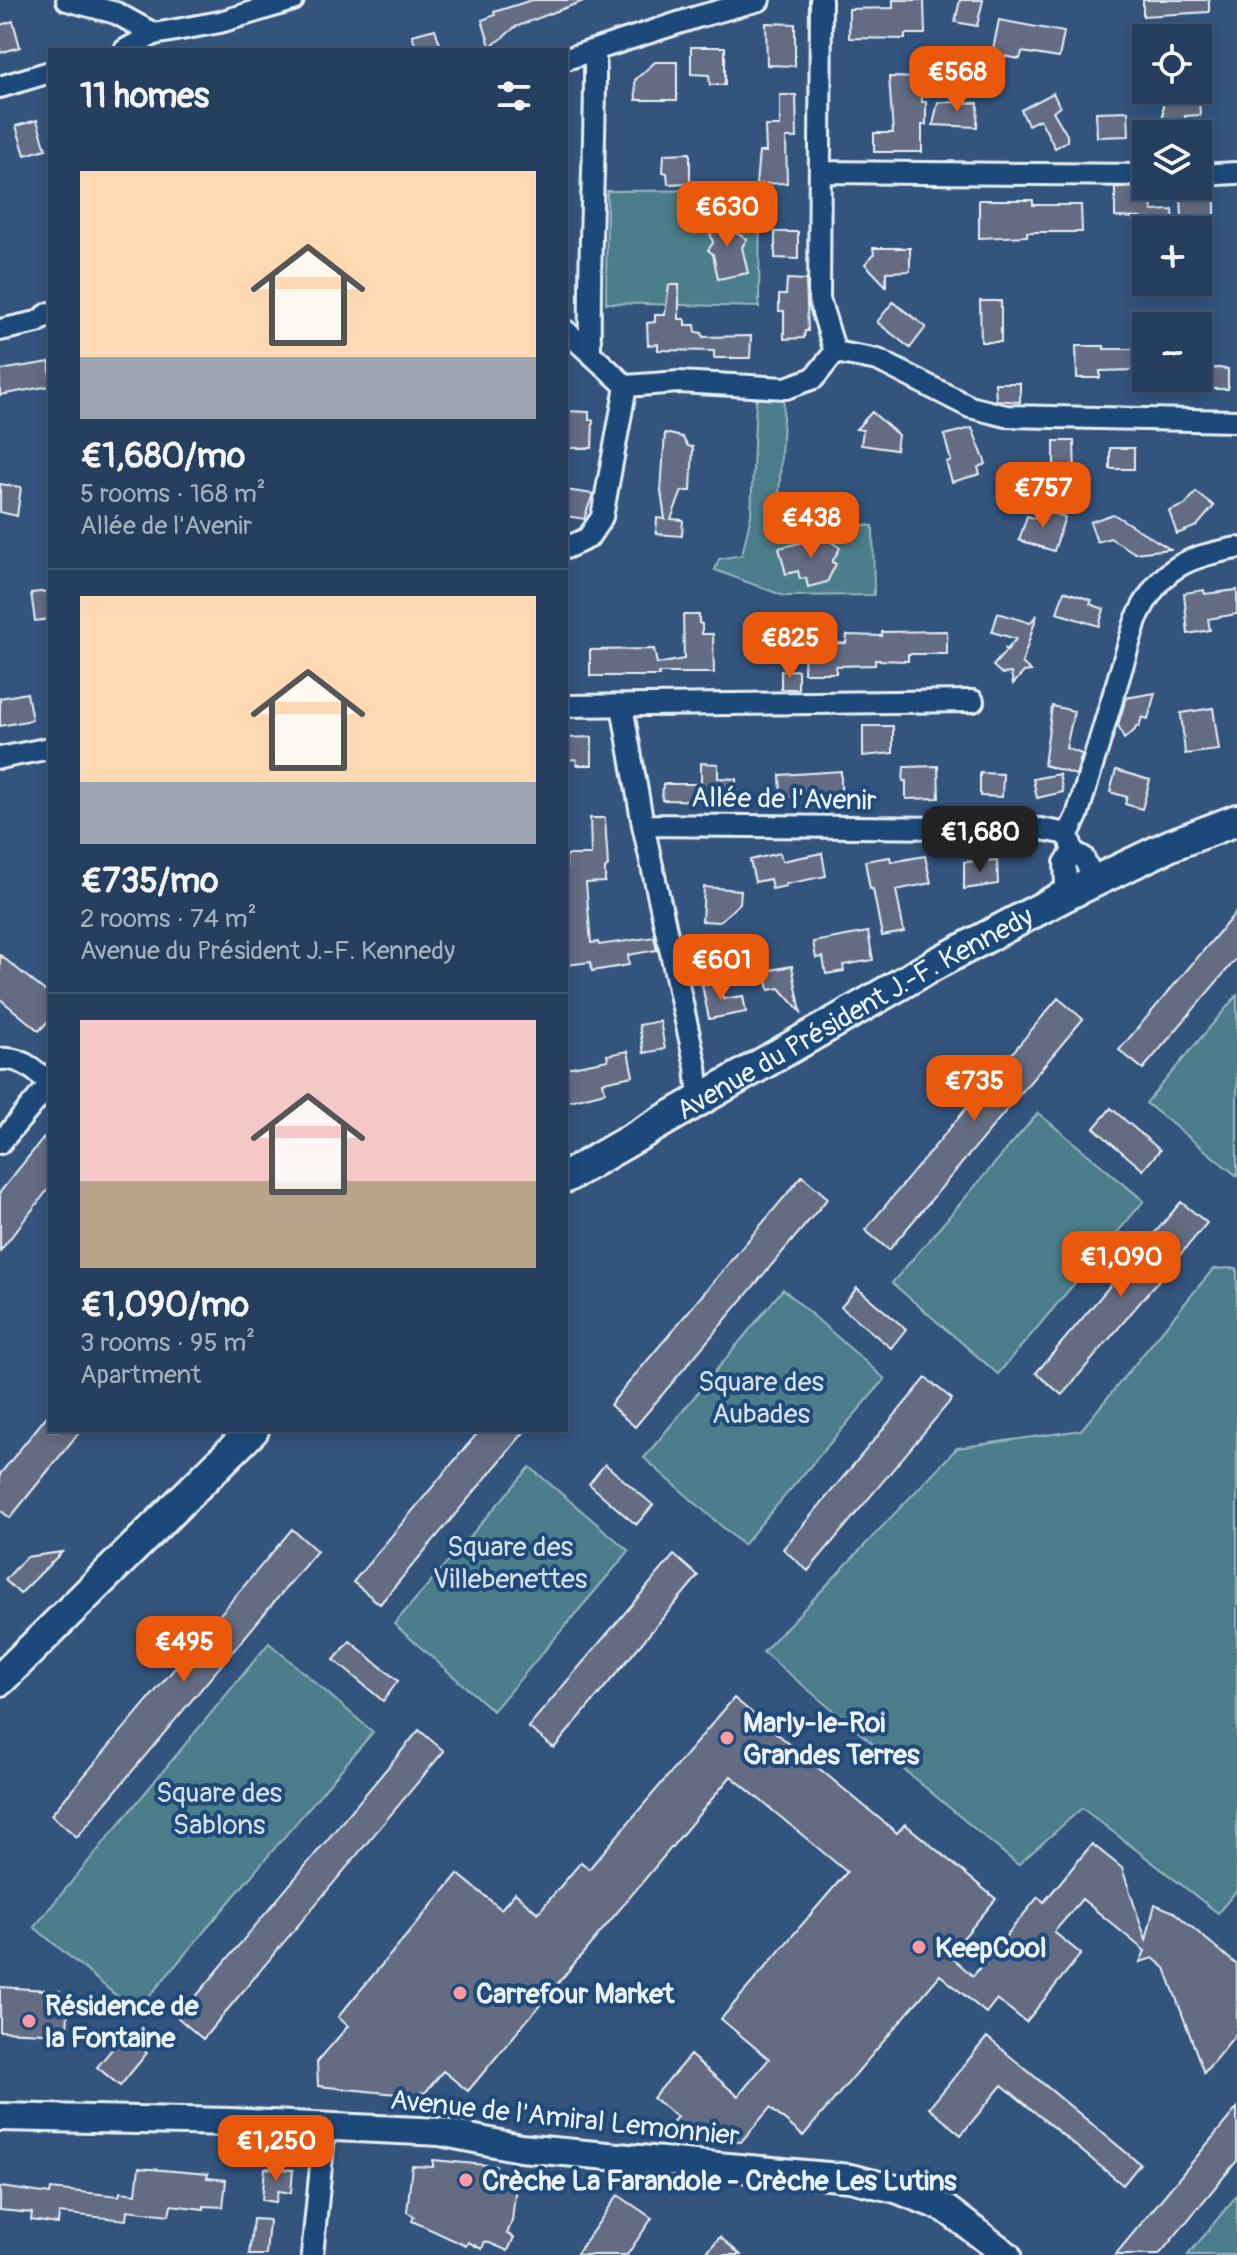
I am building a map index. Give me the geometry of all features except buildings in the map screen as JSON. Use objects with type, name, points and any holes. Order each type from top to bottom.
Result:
[{"type":"main road","name":"Avenue du Président J.-F. Kennedy","points":[[568,1176],[937,963],[1171,845],[1237,820]]},
{"type":"main road","points":[[0,1680],[144,1540],[247,1433]]},
{"type":"street","points":[[67,0],[116,13],[154,34]]},
{"type":"street","points":[[129,48],[154,34],[220,22],[293,0]]},
{"type":"street","points":[[568,58],[759,0]]},
{"type":"street","points":[[821,0],[819,299],[835,352]]},
{"type":"street","points":[[590,350],[588,273],[596,108],[595,51]]},
{"type":"street","points":[[0,87],[48,73]]},
{"type":"street","points":[[822,172],[1132,175]]},
{"type":"street","points":[[1212,174],[1237,173]]},
{"type":"street","points":[[0,330],[46,320]]},
{"type":"street","points":[[568,333],[626,386],[679,382],[786,388],[814,378],[835,352]]},
{"type":"street","points":[[835,352],[878,360],[970,407],[1006,416],[1237,421]]},
{"type":"street","points":[[568,547],[588,538],[602,517],[626,386]]},
{"type":"street","points":[[1083,887],[1066,885],[1065,863],[1136,620],[1147,597],[1163,576],[1183,562],[1237,548]]},
{"type":"street","points":[[568,706],[973,701]]},
{"type":"street","points":[[622,706],[643,825],[696,1067],[699,1099]]},
{"type":"street","points":[[0,758],[48,748]]},
{"type":"street","name":"Allée de l'Avenir","points":[[643,825],[1041,829],[1070,843]]},
{"type":"street","points":[[5,1058],[26,1063],[48,1082]]},
{"type":"street","points":[[0,1143],[48,1086]]},
{"type":"street","name":"Avenue de l'Amiral Lemonnier","points":[[0,2117],[440,2132],[520,2148],[850,2178],[896,2189],[946,2209],[1007,2255]]},
{"type":"street","points":[[312,2255],[325,2127]]},
{"type":"green space","points":[[760,190],[759,307],[606,303],[607,191]]},
{"type":"green space","points":[[784,398],[778,517],[873,526],[874,595],[784,596],[715,570],[719,559],[742,555],[751,515],[756,399]]},
{"type":"green space","points":[[1237,995],[1237,1176],[1146,1103]]},
{"type":"green space","points":[[1038,1113],[1144,1201],[998,1374],[892,1283]]},
{"type":"green space","points":[[1237,1268],[1237,1890],[1218,1913],[1082,1808],[1018,1865],[763,1652],[957,1448],[1081,1430],[1213,1269]]},
{"type":"green space","name":"Square des Aubades","points":[[783,1289],[885,1379],[743,1545],[644,1458]]},
{"type":"green space","name":"Square des Villebenettes","points":[[530,1467],[629,1551],[493,1711],[394,1624]]},
{"type":"green space","name":"Square des Sablons","points":[[269,1643],[373,1732],[136,2012],[34,1927]]},
{"type":"green space","points":[[1237,2195],[1237,2255],[1188,2255]]},
{"type":"place","name":"Marly-le-Roi Grandes Terres","points":[[727,1738]]},
{"type":"place","name":"KeepCool","points":[[919,1947]]},
{"type":"place","name":"Carrefour Market","points":[[460,1993]]},
{"type":"place","name":"Résidence de la Fontaine","points":[[29,2021]]},
{"type":"place","name":"Crèche La Farandole - Crèche Les Lutins","points":[[466,2180]]}]
